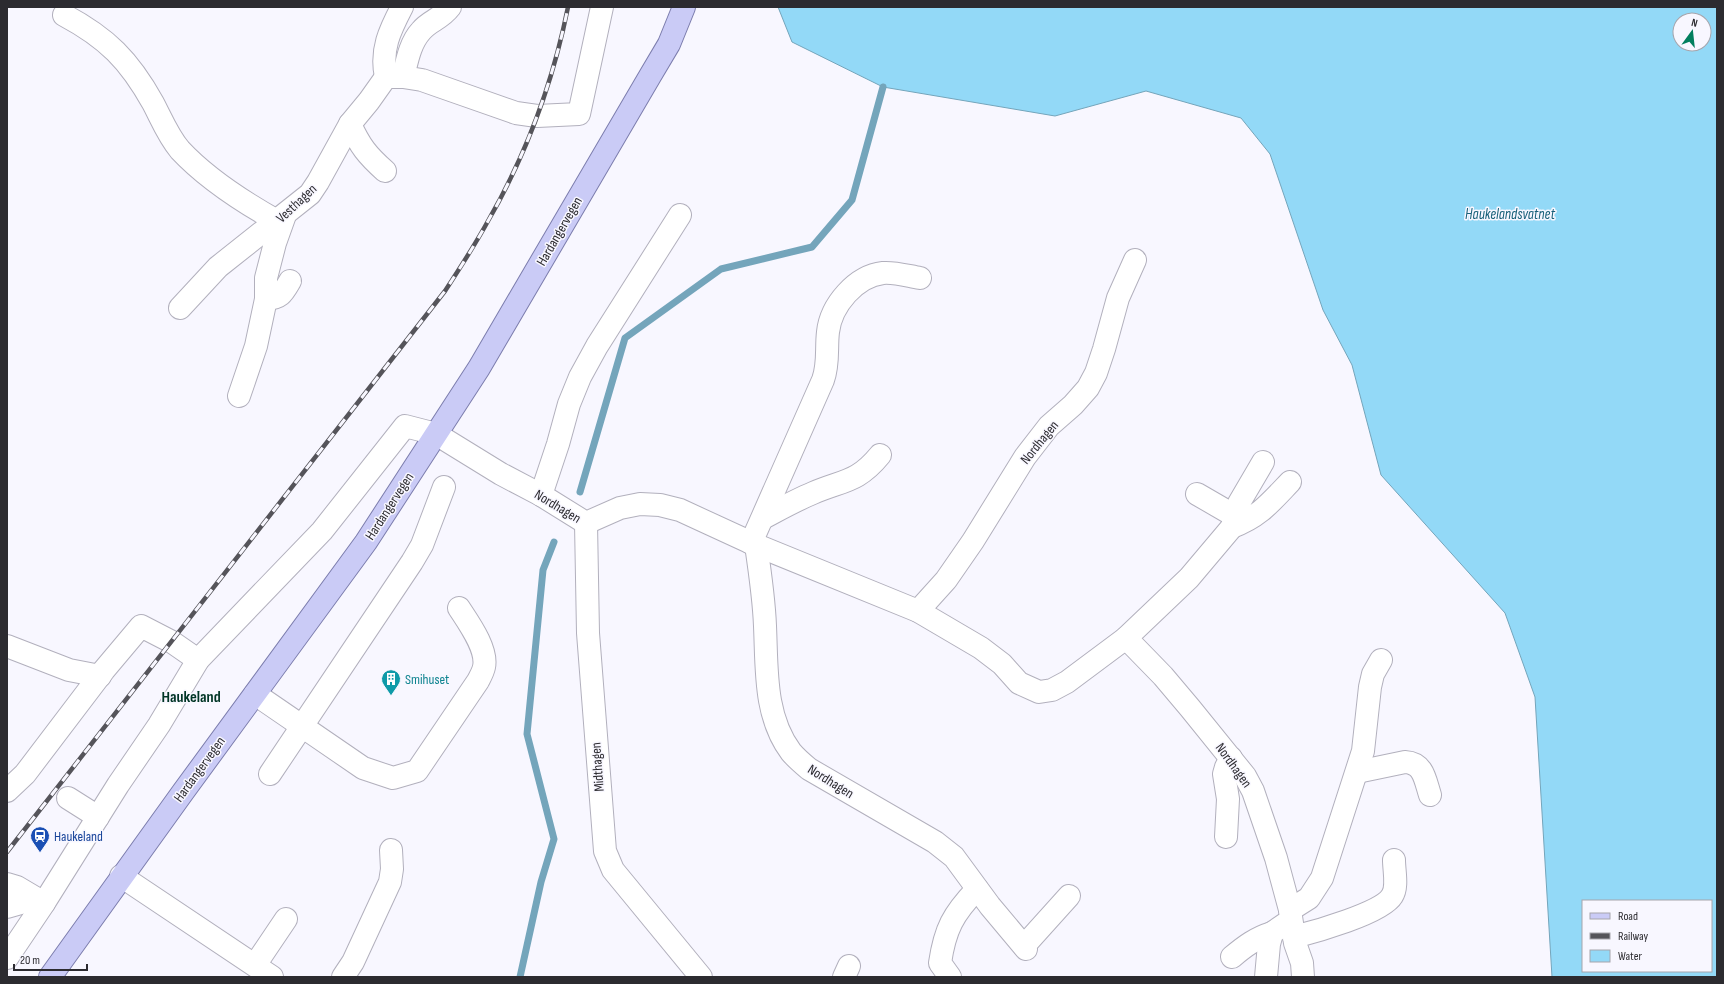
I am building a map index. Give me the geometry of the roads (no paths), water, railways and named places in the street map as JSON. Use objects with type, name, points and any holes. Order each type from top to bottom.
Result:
[{"type":"main road","name":"Hardangervegen","points":[[50,977],[121,876],[366,542],[479,368],[669,44],[684,7]]},
{"type":"street","points":[[402,7],[387,37],[384,51],[384,66],[395,77],[422,80],[516,113],[537,116],[579,114],[602,7]]},
{"type":"street","points":[[395,77],[417,36],[429,24],[444,14],[450,7]]},
{"type":"street","points":[[64,15],[98,35],[119,53],[135,73],[165,128],[179,149],[203,172],[247,204],[281,218],[266,278],[266,299],[256,346],[239,396]]},
{"type":"street","name":"Vesthagen","points":[[180,308],[218,267],[310,194],[350,124],[395,77]]},
{"type":"street","points":[[350,124],[358,142],[369,157],[385,171]]},
{"type":"street","points":[[541,495],[558,444],[569,404],[580,377],[597,346],[680,215]]},
{"type":"street","name":"Nordhagen","points":[[918,611],[951,574],[1034,445],[1049,426],[1073,405],[1088,388],[1096,373],[1118,298],[1135,260]]},
{"type":"street","points":[[753,544],[823,380],[827,369],[830,322],[843,299],[858,283],[870,276],[884,273],[920,278]]},
{"type":"street","points":[[266,299],[276,299],[284,292],[290,281]]},
{"type":"street","name":"Nordhagen","points":[[198,660],[322,532],[404,426],[436,434],[501,474],[541,495],[586,523],[620,508],[640,504],[660,505],[680,510],[753,544],[918,611],[981,648],[1002,664],[1019,683],[1039,692],[1052,690],[1067,682],[1126,638],[1189,578],[1233,522]]},
{"type":"street","points":[[763,518],[814,492],[848,481],[860,475],[870,467],[880,455]]},
{"type":"street","points":[[1233,522],[1239,504],[1263,462]]},
{"type":"street","points":[[1197,494],[1233,522],[1248,521],[1263,511],[1290,482]]},
{"type":"street","points":[[270,774],[303,727],[412,562],[422,545],[444,487]]},
{"type":"street","name":"Midthagen","points":[[586,523],[588,633],[605,851],[613,870],[701,977]]},
{"type":"street","name":"Nordhagen","points":[[753,544],[764,597],[766,674],[769,701],[779,730],[791,753],[809,769],[935,842],[954,857],[977,889],[1025,948],[1069,896]]},
{"type":"street","points":[[255,694],[364,768],[393,778],[417,771],[478,681],[485,666],[483,652],[474,630],[459,608]]},
{"type":"street","points":[[7,791],[25,774],[100,676],[141,626],[172,642],[198,660],[159,725],[40,901],[7,958]]},
{"type":"street","name":"Nordhagen","points":[[1126,638],[1163,676],[1231,758],[1245,776],[1253,791],[1276,858],[1304,977]]},
{"type":"street","points":[[7,646],[69,670],[100,676]]},
{"type":"street","points":[[1292,927],[1322,878],[1357,772],[1363,751],[1370,687],[1373,674],[1380,660]]},
{"type":"street","points":[[1226,837],[1228,799],[1224,774],[1231,758]]},
{"type":"street","points":[[1357,772],[1405,762],[1412,763],[1417,765],[1422,772],[1430,795]]},
{"type":"street","points":[[68,798],[98,817]]},
{"type":"street","points":[[343,977],[353,962],[390,882],[392,869],[391,850]]},
{"type":"street","points":[[1232,957],[1246,945],[1258,938],[1272,933],[1292,927],[1329,928],[1379,907],[1393,895],[1395,888],[1394,860]]},
{"type":"street","points":[[121,876],[264,971],[286,919]]},
{"type":"street","points":[[7,884],[16,887],[40,901]]},
{"type":"street","points":[[950,977],[940,963],[948,927],[961,906],[977,889]]},
{"type":"street","points":[[7,907],[40,901]]},
{"type":"street","points":[[1266,977],[1269,944],[1272,933]]},
{"type":"water","name":"Haukelandsvatnet","points":[[778,7],[1717,7],[1717,977],[1552,977],[1535,697],[1505,613],[1381,475],[1352,365],[1323,310],[1270,154],[1241,118],[1146,91],[1055,116],[883,87],[792,42]]},
{"type":"waterway","points":[[580,492],[625,338],[721,269],[812,247],[852,200],[883,87]]},
{"type":"waterway","points":[[520,977],[541,882],[554,839],[527,734],[543,570],[554,542]]},
{"type":"railway","points":[[7,852],[445,291],[473,248],[502,196],[526,144],[537,117],[555,63],[568,7]]},
{"type":"place","name":"Smihuset","points":[[391,696]]},
{"type":"place","name":"Haukeland","points":[[40,853]]},
{"type":"district","name":"Haukeland","points":[[191,696]]}]
